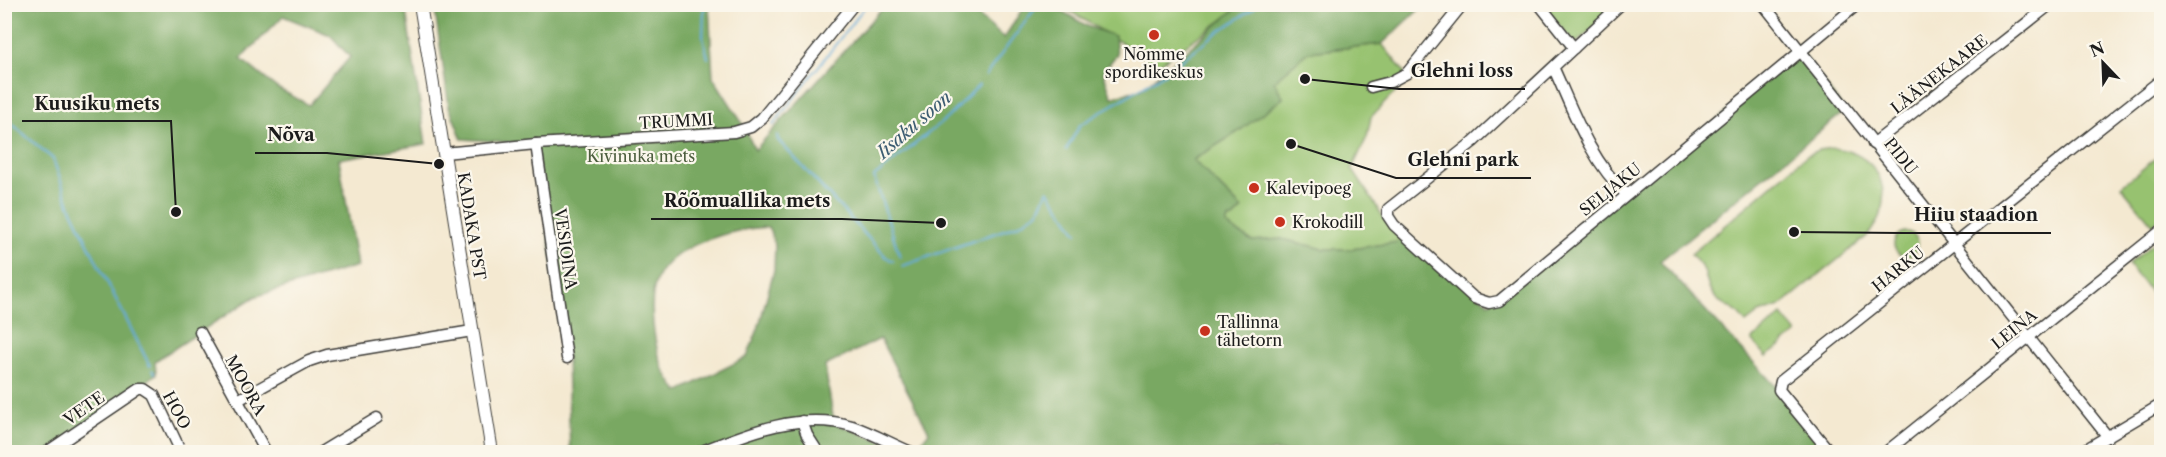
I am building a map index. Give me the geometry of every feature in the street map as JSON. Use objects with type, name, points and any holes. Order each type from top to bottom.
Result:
[{"type":"main road","name":"KADAKA PST","points":[[420,4],[492,453]]},
{"type":"street","name":"TRUMMI","points":[[444,153],[536,144],[734,132],[751,127],[762,118],[854,4]]},
{"type":"street","points":[[1371,87],[1390,82],[1407,73],[1463,4]]},
{"type":"street","points":[[1539,4],[1574,48]]},
{"type":"street","points":[[1621,4],[1554,69],[1589,146],[1612,181],[1626,194]]},
{"type":"street","name":"PIDU","points":[[1763,4],[1821,80],[2108,437]]},
{"type":"street","name":"SELJAKU","points":[[1554,69],[1473,142],[1388,209],[1388,216],[1408,239],[1474,298],[1490,303],[1499,301],[1858,4]]},
{"type":"street","name":"LÄÄNEKAARE","points":[[1873,144],[2051,4]]},
{"type":"street","name":"HARKU","points":[[1830,453],[1779,390],[1781,381],[2162,79]]},
{"type":"street","name":"VESIOINA","points":[[536,144],[567,358]]},
{"type":"street","name":"LEINA","points":[[1886,453],[2162,230]]},
{"type":"street","points":[[238,400],[309,361],[327,355],[472,331]]},
{"type":"street","name":"MOORA","points":[[200,332],[266,453]]},
{"type":"street","name":"VETE","points":[[47,453],[140,389]]},
{"type":"street","name":"HOO","points":[[140,389],[145,389],[154,395],[182,453]]},
{"type":"street","points":[[2081,453],[2162,404]]},
{"type":"street","points":[[321,453],[377,418]]},
{"type":"street","points":[[700,453],[759,430],[818,421],[850,426],[911,453]]},
{"type":"street","points":[[802,422],[818,453]]},
{"type":"green space","points":[[4,5],[405,5],[426,144],[339,159],[357,266],[254,297],[155,361],[156,374],[134,392],[47,452],[5,452]],"holes":[[[283,16],[330,35],[350,57],[309,105],[277,88],[241,59]]]},
{"type":"green space","name":"Kivinuka mets","points":[[434,5],[709,5],[713,77],[741,121],[755,150],[885,5],[966,5],[1004,38],[1025,5],[1052,5],[1087,26],[1115,36],[1117,54],[1103,72],[1112,97],[1141,89],[1240,5],[1424,5],[1382,44],[1308,52],[1274,81],[1283,98],[1238,132],[1193,160],[1242,209],[1233,218],[1228,219],[1226,225],[1252,241],[1282,239],[1324,249],[1352,249],[1404,241],[1489,303],[1801,52],[1845,111],[1660,261],[1779,390],[1830,452],[913,452],[929,432],[880,339],[825,366],[834,423],[911,452],[570,452],[567,358],[535,144],[462,139],[449,107]],"holes":[[[768,227],[775,245],[774,270],[758,329],[747,357],[678,392],[663,368],[653,324],[652,301],[656,281],[663,268],[689,248],[738,231]]]},
{"type":"green space","name":"Nõmme spordikeskus","points":[[1060,5],[1244,5],[1157,65]]},
{"type":"green space","points":[[1542,5],[1618,5],[1575,44]]},
{"type":"green space","points":[[1382,44],[1409,78],[1371,117],[1367,137],[1352,169],[1388,224],[1404,241],[1352,249],[1324,249],[1282,239],[1252,241],[1226,225],[1228,219],[1233,218],[1242,209],[1193,160],[1238,132],[1283,97],[1273,81],[1308,52]]},
{"type":"green space","points":[[1833,148],[1850,152],[1864,159],[1881,181],[1882,209],[1876,223],[1866,237],[1780,306],[1759,313],[1746,323],[1737,312],[1717,300],[1709,289],[1704,270],[1691,254],[1806,156],[1819,150]]},
{"type":"green space","points":[[2161,154],[2161,218],[2153,225],[2121,186]]},
{"type":"green space","points":[[1906,232],[1914,236],[1918,244],[1914,252],[1906,256],[1898,252],[1894,244],[1898,236]]},
{"type":"green space","points":[[2161,237],[2161,305],[2128,264]]},
{"type":"green space","points":[[1782,315],[1797,333],[1766,357],[1752,340]]},
{"type":"waterway","points":[[704,4],[703,38],[708,58]]},
{"type":"waterway","points":[[773,125],[867,4]]},
{"type":"waterway","name":"Iisaku soon","points":[[986,75],[1034,10],[1034,4]]},
{"type":"waterway","points":[[1066,150],[1080,125],[1165,73],[1254,8]]},
{"type":"waterway","name":"Iisaku soon","points":[[900,257],[874,177],[947,118],[979,85]]},
{"type":"waterway","points":[[4,117],[53,159],[69,204],[150,366]]},
{"type":"waterway","points":[[777,135],[778,140],[886,257],[893,261]]},
{"type":"waterway","name":"Iisaku soon","points":[[902,266],[1018,225],[1038,212],[1048,190],[1077,233]]},
{"type":"place","name":"Nõmme spordikeskus","points":[[1154,35]]},
{"type":"place","name":"Glehni loss","points":[[1305,79]]},
{"type":"place","name":"Glehni park","points":[[1291,144]]},
{"type":"place","name":"Nõva","points":[[439,164]]},
{"type":"place","name":"Kalevipoeg","points":[[1254,188]]},
{"type":"place","name":"Kuusiku mets","points":[[176,212]]},
{"type":"place","name":"Krokodill","points":[[1280,222]]},
{"type":"place","name":"Rõõmuallika mets","points":[[941,223]]},
{"type":"place","name":"Hiiu staadion","points":[[1794,232]]},
{"type":"place","name":"Tallinna tähetorn","points":[[1205,331]]}]
